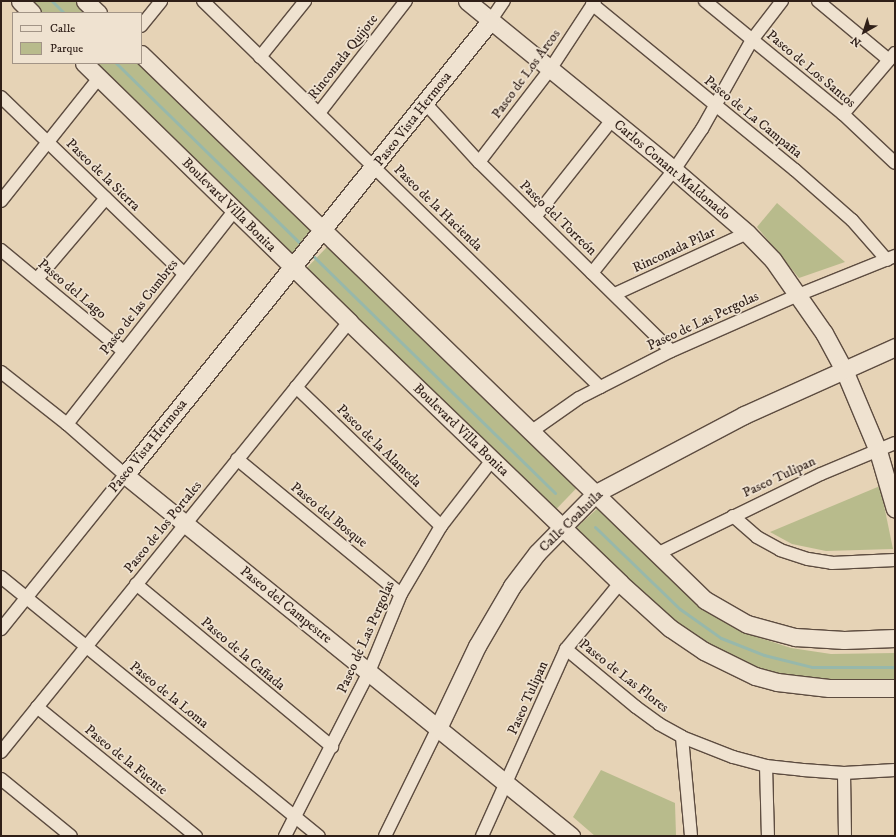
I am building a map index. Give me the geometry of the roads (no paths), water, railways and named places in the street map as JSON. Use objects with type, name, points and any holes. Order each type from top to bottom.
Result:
[{"type":"street","points":[[20,1],[31,12]]},
{"type":"street","points":[[86,1],[97,12]]},
{"type":"street","points":[[142,25],[160,1]]},
{"type":"street","name":"Paseo de la Hacienda","points":[[202,1],[600,387]]},
{"type":"street","points":[[260,57],[305,1]]},
{"type":"street","name":"Rinconada Quijote","points":[[319,113],[406,1]]},
{"type":"street","name":"Carlos Conant Maldonado","points":[[467,1],[551,68],[674,170],[747,233],[773,260],[824,333],[844,370],[878,451],[895,509]]},
{"type":"street","name":"Paseo Vista Hermosa","points":[[1,629],[375,168],[491,20],[504,1]]},
{"type":"street","name":"Paseo de Los Santos","points":[[704,1],[843,114],[895,163]]},
{"type":"street","points":[[592,273],[674,170],[716,105],[752,40],[782,1]]},
{"type":"street","points":[[818,1],[892,56],[843,114]]},
{"type":"street","name":"Paseo de Los Arcos","points":[[479,162],[551,68],[593,3]]},
{"type":"street","name":"Paseo de La Campaña","points":[[593,3],[852,220],[891,258]]},
{"type":"street","points":[[142,55],[322,232],[532,431],[594,495],[705,600],[724,613],[762,630],[795,637],[837,640],[895,638]]},
{"type":"street","name":"Boulevard Villa Bonita","points":[[85,64],[492,460],[564,525],[620,583],[687,640],[755,676],[777,682],[829,688],[895,688]]},
{"type":"street","points":[[1,201],[99,78]]},
{"type":"street","name":"Paseo de la Sierra","points":[[1,97],[184,274]]},
{"type":"street","name":"Paseo del Torreón","points":[[426,104],[479,162],[615,294],[671,351]]},
{"type":"street","points":[[535,217],[612,120]]},
{"type":"street","points":[[37,279],[106,198]]},
{"type":"street","name":"Paseo de las Cumbres","points":[[67,424],[235,210]]},
{"type":"street","name":"Rinconada Pilar","points":[[615,294],[747,233]]},
{"type":"street","name":"Paseo del Lago","points":[[1,250],[123,351]]},
{"type":"street","name":"Paseo de Las Pergolas","points":[[532,431],[573,402],[671,351],[798,295],[891,258]]},
{"type":"street","name":"Paseo de los Portales","points":[[1,752],[184,523],[349,322]]},
{"type":"street","name":"Calle Coahuila","points":[[385,836],[495,613],[537,553],[594,495],[682,446],[895,347]]},
{"type":"street","name":"Paseo del Campestre","points":[[1,372],[67,424],[125,475],[571,836]]},
{"type":"street","name":"Paseo de la Alameda","points":[[296,387],[441,526]]},
{"type":"street","name":"Paseo Tulipan","points":[[657,554],[821,474],[895,443]]},
{"type":"street","name":"Paseo del Bosque","points":[[237,459],[401,594]]},
{"type":"street","name":"Paseo de Las Pergolas","points":[[285,836],[296,818],[332,747],[368,672],[401,594],[441,526],[492,460]]},
{"type":"street","points":[[733,516],[756,537],[780,550],[808,559],[832,563],[895,560]]},
{"type":"street","name":"Paseo de la Loma","points":[[1,577],[319,836]]},
{"type":"street","name":"Paseo Tulipan","points":[[482,836],[507,784],[566,649],[620,583]]},
{"type":"street","name":"Paseo de la Cañada","points":[[136,584],[332,747]]},
{"type":"street","name":"Paseo de Las Flores","points":[[566,649],[636,707],[682,737],[766,766],[844,773],[895,770]]},
{"type":"street","name":"Paseo de la Fuente","points":[[37,707],[196,836]]},
{"type":"street","points":[[682,737],[691,836]]},
{"type":"street","points":[[766,766],[768,836]]},
{"type":"street","points":[[844,773],[845,836]]},
{"type":"street","points":[[1,779],[71,836]]},
{"type":"waterway","points":[[52,1],[63,12]]},
{"type":"waterway","points":[[117,64],[303,246]]},
{"type":"waterway","points":[[310,253],[555,493]]},
{"type":"waterway","points":[[595,527],[680,609],[721,638],[764,655],[812,667],[895,667]]}]
